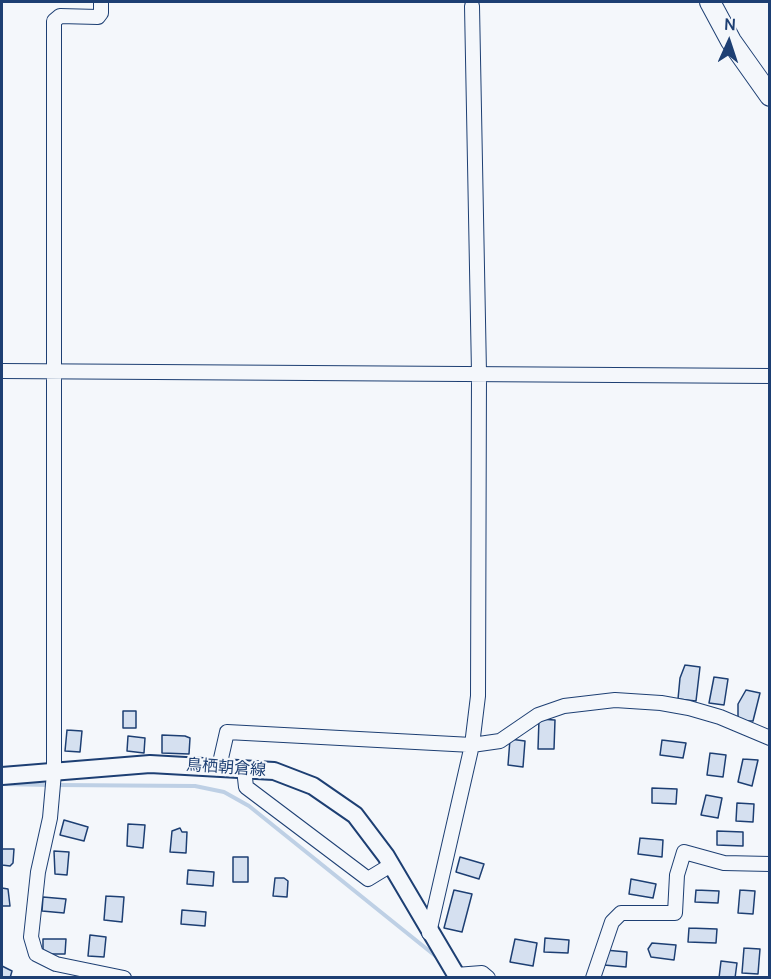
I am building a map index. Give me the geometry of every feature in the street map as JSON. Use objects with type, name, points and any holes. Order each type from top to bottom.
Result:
[{"type":"highway","points":[[710,2],[731,41],[770,96]]},
{"type":"main road","name":"鳥栖朝倉線","points":[[2,776],[150,764],[274,771],[313,786],[355,814],[391,864],[429,933],[457,976]]},
{"type":"street","points":[[429,933],[472,745],[478,696],[479,373],[472,6]]},
{"type":"street","points":[[101,7],[98,17],[60,16],[54,21],[54,773],[50,818],[38,873],[31,937],[36,954],[56,964],[124,978]]},
{"type":"street","points":[[2,371],[770,376]]},
{"type":"street","points":[[219,767],[226,732],[472,745],[500,741],[538,715],[555,709],[615,700],[661,702],[689,708],[720,717],[770,738]]},
{"type":"street","points":[[244,769],[246,787],[368,879],[391,864]]},
{"type":"street","points":[[593,978],[612,922],[621,913],[675,913],[677,875],[684,852],[724,863],[770,864]]},
{"type":"street","points":[[457,976],[482,973],[488,978]]},
{"type":"building","points":[[685,665],[700,667],[696,701],[678,699],[680,678]]},
{"type":"building","points":[[714,677],[728,679],[724,705],[709,703]]},
{"type":"building","points":[[746,690],[760,693],[753,721],[738,721],[738,704]]},
{"type":"building","points":[[123,711],[136,711],[136,728],[123,728]]},
{"type":"building","points":[[539,719],[555,720],[554,749],[538,749]]},
{"type":"building","points":[[67,730],[82,731],[80,752],[65,751]]},
{"type":"building","points":[[162,735],[190,738],[189,754],[162,753]]},
{"type":"building","points":[[128,736],[145,738],[144,753],[127,751]]},
{"type":"building","points":[[510,739],[525,741],[523,767],[508,765]]},
{"type":"building","points":[[662,740],[686,743],[683,758],[660,755]]},
{"type":"building","points":[[710,753],[726,755],[723,777],[707,775]]},
{"type":"building","points":[[743,759],[758,760],[752,786],[738,782]]},
{"type":"building","points":[[652,788],[677,789],[676,804],[652,803]]},
{"type":"building","points":[[706,795],[722,798],[718,818],[701,815]]},
{"type":"building","points":[[737,803],[754,804],[753,822],[736,821]]},
{"type":"building","points":[[64,820],[88,827],[84,841],[60,835]]},
{"type":"building","points":[[128,824],[145,825],[143,848],[127,846]]},
{"type":"building","points":[[180,828],[182,832],[187,832],[186,853],[170,852],[172,831]]},
{"type":"building","points":[[717,831],[743,832],[743,846],[717,845]]},
{"type":"building","points":[[640,838],[663,840],[662,857],[638,854]]},
{"type":"building","points":[[2,849],[14,849],[13,863],[10,866],[2,865]]},
{"type":"building","points":[[54,851],[69,852],[67,875],[55,874]]},
{"type":"building","points":[[233,857],[248,857],[248,882],[233,882]]},
{"type":"building","points":[[460,857],[484,864],[479,879],[456,872]]},
{"type":"building","points":[[188,870],[214,872],[213,886],[187,884]]},
{"type":"building","points":[[275,878],[284,878],[288,881],[287,897],[273,896]]},
{"type":"building","points":[[631,879],[656,884],[653,898],[629,894]]},
{"type":"building","points":[[2,888],[8,889],[10,906],[2,906]]},
{"type":"building","points":[[454,890],[472,894],[462,932],[444,928]]},
{"type":"building","points":[[696,890],[719,891],[718,903],[695,902]]},
{"type":"building","points":[[740,890],[755,891],[753,914],[738,913]]},
{"type":"building","points":[[106,896],[124,897],[122,922],[104,920]]},
{"type":"building","points":[[43,897],[66,899],[64,913],[42,911]]},
{"type":"building","points":[[182,910],[206,912],[205,926],[181,924]]},
{"type":"building","points":[[689,928],[717,929],[716,943],[688,942]]},
{"type":"building","points":[[90,935],[106,937],[104,957],[88,956]]},
{"type":"building","points":[[545,938],[569,940],[568,953],[544,952]]},
{"type":"building","points":[[43,939],[66,939],[65,954],[43,954]]},
{"type":"building","points":[[515,939],[537,943],[533,966],[510,962]]},
{"type":"building","points":[[652,943],[676,945],[674,960],[651,957],[648,949]]},
{"type":"building","points":[[744,948],[760,949],[758,974],[742,973]]},
{"type":"building","points":[[605,950],[627,952],[626,967],[604,965]]},
{"type":"building","points":[[721,961],[737,963],[735,978],[719,978]]},
{"type":"building","points":[[2,966],[12,971],[10,978],[2,978]]},
{"type":"waterway","points":[[2,784],[49,785]]},
{"type":"waterway","points":[[57,785],[195,786],[224,792],[249,806],[438,958]]}]
